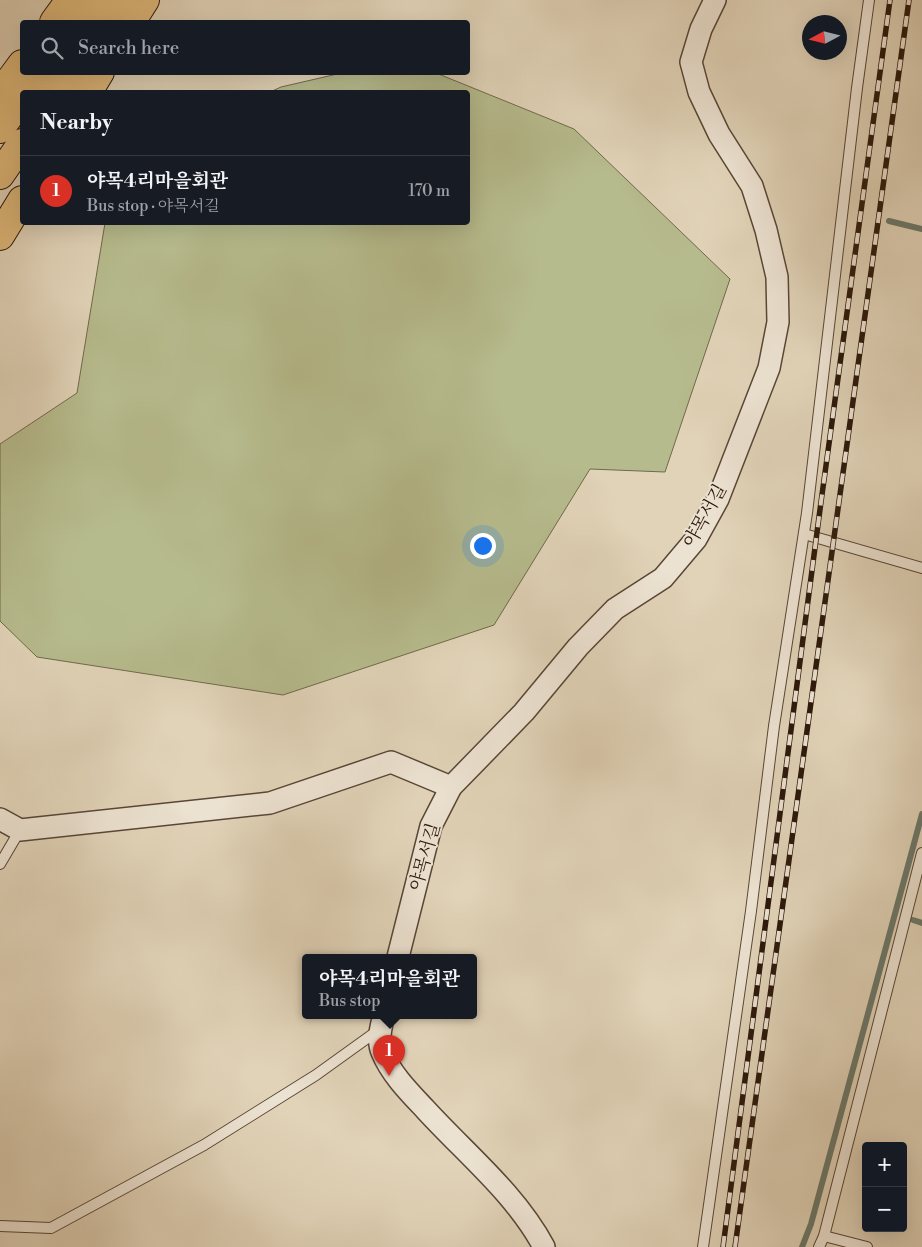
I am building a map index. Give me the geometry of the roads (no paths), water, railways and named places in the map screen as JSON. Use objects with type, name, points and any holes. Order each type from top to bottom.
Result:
[{"type":"main road","points":[[55,20],[70,0]]},
{"type":"main road","points":[[78,20],[93,0]]},
{"type":"main road","points":[[107,20],[122,0]]},
{"type":"main road","points":[[132,20],[145,0]]},
{"type":"main road","points":[[0,94],[20,67]]},
{"type":"main road","points":[[28,90],[39,75]]},
{"type":"main road","points":[[58,90],[69,75]]},
{"type":"main road","points":[[89,90],[98,75]]},
{"type":"main road","points":[[0,129],[20,101]]},
{"type":"main road","points":[[0,175],[20,146]]},
{"type":"main road","points":[[0,236],[20,203]]},
{"type":"street","name":"야목서길","points":[[399,954],[431,826],[451,787],[524,712],[578,647],[614,609],[663,578],[696,539],[718,499],[769,368],[778,322],[776,277],[766,230],[752,186],[719,134],[699,92],[691,62],[701,29],[714,0]]},
{"type":"street","points":[[0,819],[20,830],[270,803],[391,762],[451,787]]},
{"type":"street","points":[[382,1022],[381,1051],[399,1081],[446,1132],[498,1183],[536,1232],[544,1247]]},
{"type":"lane","points":[[703,1247],[752,911],[774,726],[804,534],[857,88],[870,0]]},
{"type":"lane","points":[[804,534],[922,568]]},
{"type":"lane","points":[[0,864],[20,830]]},
{"type":"lane","points":[[820,1247],[922,853]]},
{"type":"lane","points":[[0,1226],[52,1228],[204,1145],[316,1075],[382,1022]]},
{"type":"lane","points":[[824,1236],[867,1247]]},
{"type":"waterway","points":[[889,221],[922,229]]},
{"type":"waterway","points":[[802,1247],[811,1224],[922,814]]},
{"type":"waterway","points":[[913,920],[922,923]]},
{"type":"railway","points":[[723,1247],[821,502],[890,0]]},
{"type":"railway","points":[[735,1247],[909,0]]},
{"type":"place","name":"야목4리마을회관","points":[[389,1076]]}]
